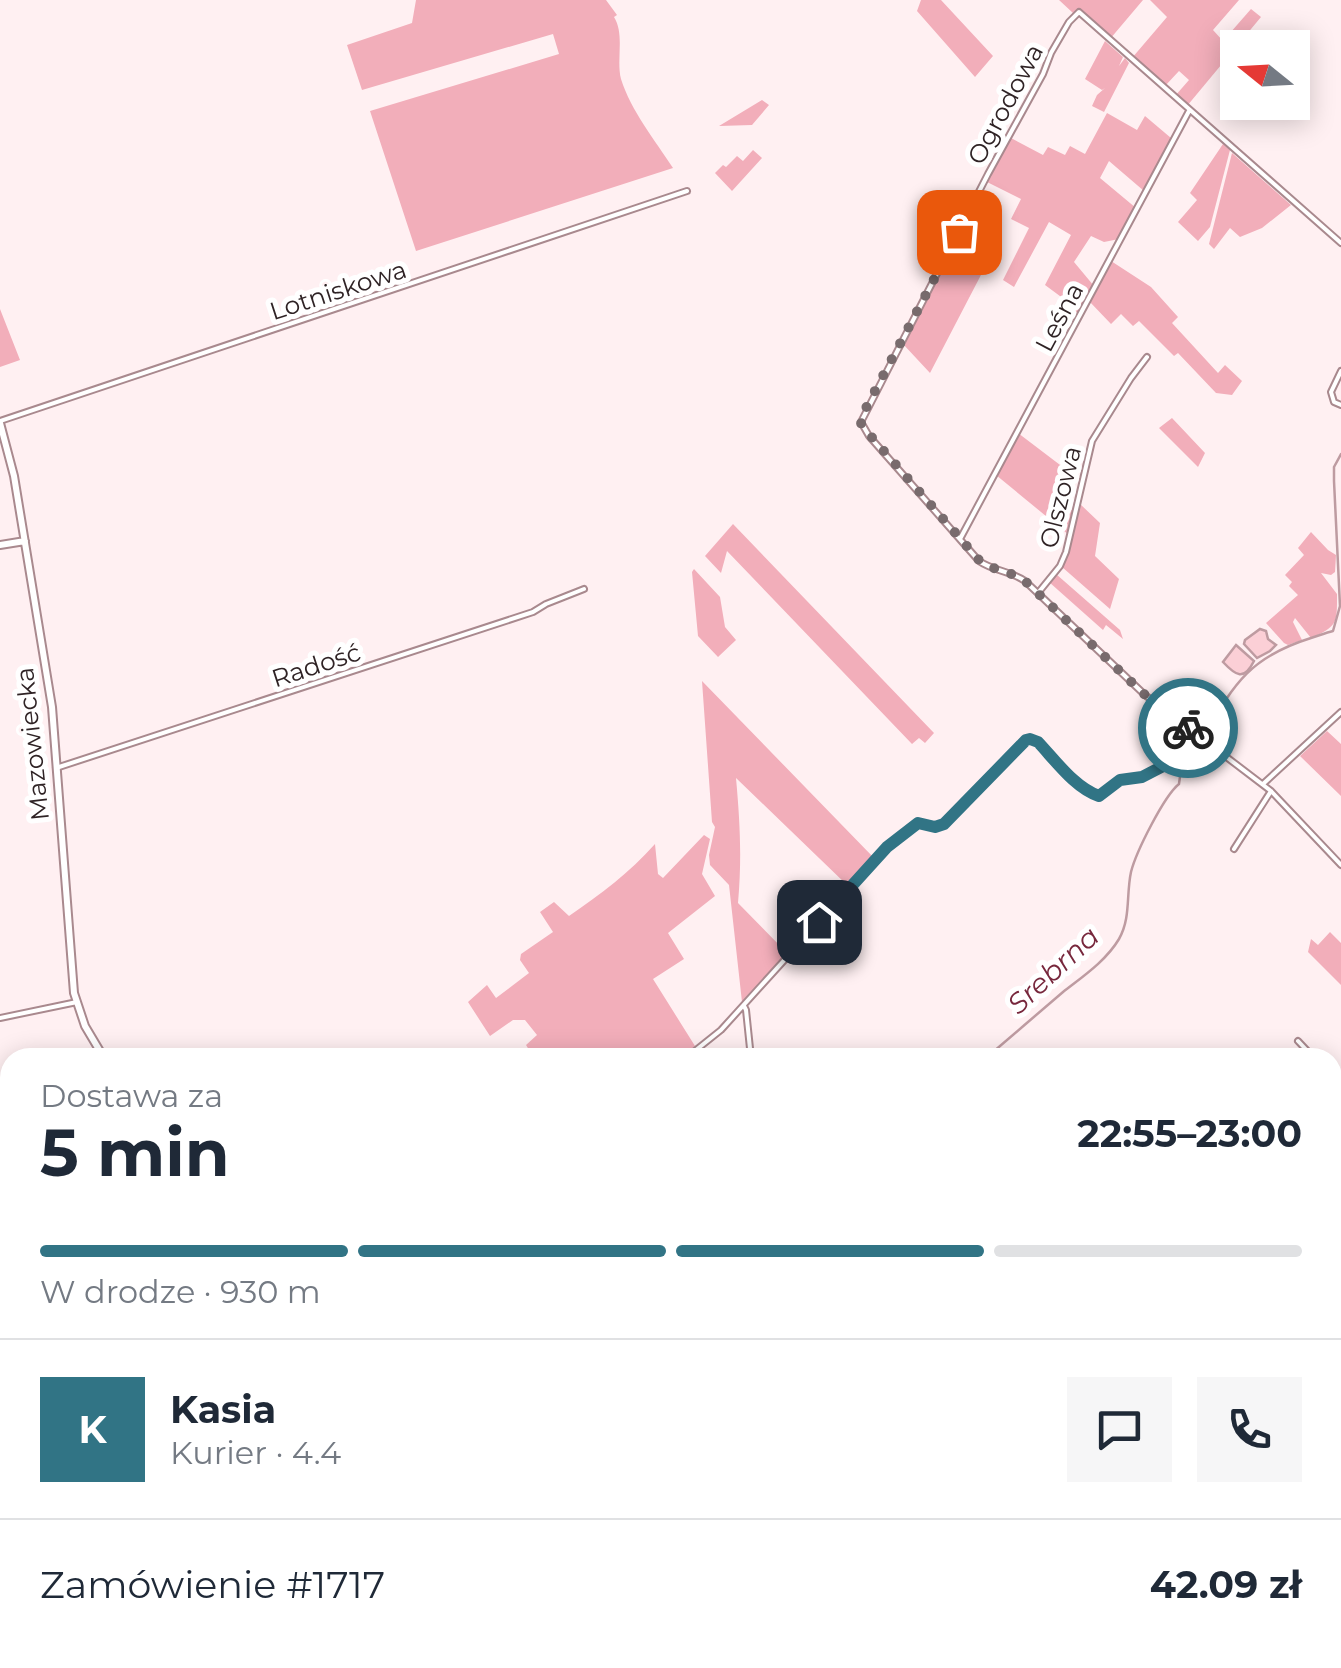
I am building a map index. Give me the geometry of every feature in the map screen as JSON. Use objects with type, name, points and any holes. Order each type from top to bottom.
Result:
[{"type":"street","name":"Ogrodowa","points":[[1189,111],[1079,12],[1051,52],[1038,84],[860,420],[865,432],[981,562],[1019,577],[1144,694],[1271,790],[1340,861]]},
{"type":"street","points":[[1189,111],[1341,243]]},
{"type":"street","name":"Leśna","points":[[959,540],[1189,111]]},
{"type":"street","name":"Lotniskowa","points":[[0,422],[687,190]]},
{"type":"street","name":"Olszowa","points":[[1038,593],[1066,552],[1092,441],[1147,357]]},
{"type":"street","points":[[1341,371],[1331,395],[1341,405]]},
{"type":"street","name":"Mazowiecka","points":[[0,422],[12,462],[52,707],[76,1002],[98,1048]]},
{"type":"street","points":[[0,545],[26,541]]},
{"type":"street","name":"Radość","points":[[56,768],[533,612],[584,589]]},
{"type":"street","points":[[1263,784],[1341,712]]},
{"type":"street","points":[[699,1048],[722,1030],[887,847],[914,824],[944,824],[1026,740],[1038,742],[1083,788],[1099,796],[1120,780],[1142,777],[1171,762],[1194,732]]},
{"type":"street","points":[[1234,849],[1271,790]]},
{"type":"street","points":[[0,1018],[76,1002]]},
{"type":"street","points":[[744,1006],[750,1048]]},
{"type":"street","points":[[1298,1040],[1305,1048]]},
{"type":"shaded area","points":[[416,0],[606,0],[617,15],[614,17],[625,91],[673,168],[416,251],[370,111],[559,54],[553,34],[362,90],[347,45],[412,23]]},
{"type":"shaded area","points":[[921,0],[941,0],[993,56],[975,77],[917,11]]},
{"type":"shaded area","points":[[1059,0],[1143,0],[1110,39]]},
{"type":"shaded area","points":[[1150,0],[1239,0],[1213,30],[1220,38],[1220,66],[1187,106],[1175,96],[1189,80],[1179,71],[1165,86],[1132,58],[1167,17]]},
{"type":"shaded area","points":[[1251,9],[1261,17],[1250,30],[1233,30]]},
{"type":"shaded area","points":[[1105,41],[1123,57],[1119,66],[1125,58],[1129,63],[1104,112],[1092,106],[1105,88],[1102,90],[1085,79]]},
{"type":"shaded area","points":[[762,100],[769,105],[752,125],[719,126]]},
{"type":"shaded area","points":[[1107,113],[1137,130],[1145,116],[1171,138],[1144,191],[1109,161],[1100,178],[1136,208],[1119,239],[1104,242],[1091,236],[1074,262],[1094,286],[1078,314],[1045,285],[1071,235],[1049,222],[1014,287],[1003,280],[1029,228],[1011,219],[1021,199],[987,182],[1011,138],[1043,155],[1048,147],[1065,155],[1070,146],[1085,154]]},
{"type":"shaded area","points":[[1223,144],[1230,150],[1210,227],[1198,241],[1178,222],[1197,200],[1190,193]]},
{"type":"shaded area","points":[[753,150],[762,158],[732,191],[715,173],[737,156],[743,161]]},
{"type":"shaded area","points":[[1232,153],[1291,205],[1262,228],[1240,237],[1230,228],[1214,249],[1209,244]]},
{"type":"shaded area","points":[[962,231],[995,248],[930,373],[903,344]]},
{"type":"shaded area","points":[[1111,261],[1151,287],[1178,317],[1172,323],[1218,373],[1225,365],[1242,381],[1232,395],[1216,393],[1178,353],[1174,356],[1139,321],[1133,326],[1121,314],[1111,324],[1089,301]]},
{"type":"shaded area","points":[[0,309],[20,360],[0,367]]},
{"type":"shaded area","points":[[1172,418],[1205,453],[1198,467],[1159,428]]},
{"type":"shaded area","points":[[1018,433],[1068,471],[1062,503],[1073,511],[1069,535],[996,475]]},
{"type":"shaded area","points":[[1079,503],[1100,523],[1095,556],[1119,579],[1110,609],[1062,567]]},
{"type":"shaded area","points":[[733,524],[934,733],[925,743],[919,738],[912,744],[727,551],[721,573],[705,556]]},
{"type":"shaded area","points":[[1311,532],[1336,555],[1335,572],[1321,573],[1337,594],[1336,618],[1326,630],[1311,638],[1295,618],[1293,622],[1302,640],[1288,645],[1266,623],[1298,595],[1285,575],[1304,555],[1298,548]]},
{"type":"shaded area","points":[[694,569],[720,597],[725,627],[736,640],[718,657],[698,636]]},
{"type":"shaded area","points":[[1056,574],[1120,630],[1123,639],[1106,625],[1103,630],[1049,582]]},
{"type":"shaded area","points":[[1260,629],[1276,645],[1257,658],[1244,644]]},
{"type":"shaded area","points":[[1236,645],[1254,661],[1243,674],[1223,662]]},
{"type":"shaded area","points":[[702,681],[874,858],[848,886],[736,778],[740,840],[738,903],[787,953],[742,1002],[729,885],[710,865],[715,827]]},
{"type":"shaded area","points":[[1327,731],[1341,744],[1341,796],[1300,756]]},
{"type":"shaded area","points":[[704,835],[710,839],[702,874],[715,896],[668,933],[684,959],[653,979],[695,1046],[528,1048],[526,1045],[537,1035],[525,1020],[513,1020],[490,1036],[468,1002],[487,985],[496,998],[529,973],[520,960],[521,954],[553,932],[540,912],[554,902],[569,916],[614,883],[655,844],[658,874],[663,878]]},
{"type":"shaded area","points":[[1330,932],[1341,943],[1341,985],[1308,952],[1311,939],[1318,945]]},
{"type":"waterway","points":[[1204,735],[1235,686],[1259,663],[1290,645],[1333,631],[1340,606],[1334,467],[1341,454]]},
{"type":"waterway","name":"Srebrna","points":[[998,1048],[1114,947],[1125,923],[1131,872],[1138,851],[1179,784],[1188,754],[1201,740]]},
{"type":"way so far","points":[[959,232],[867,406],[860,420],[862,426],[979,560],[1025,581],[1144,694],[1188,728]]},
{"type":"route","points":[[819,922],[894,840],[914,824],[944,824],[1026,740],[1038,742],[1083,788],[1099,796],[1120,780],[1142,777],[1164,767],[1183,751],[1194,732],[1188,728]]}]
